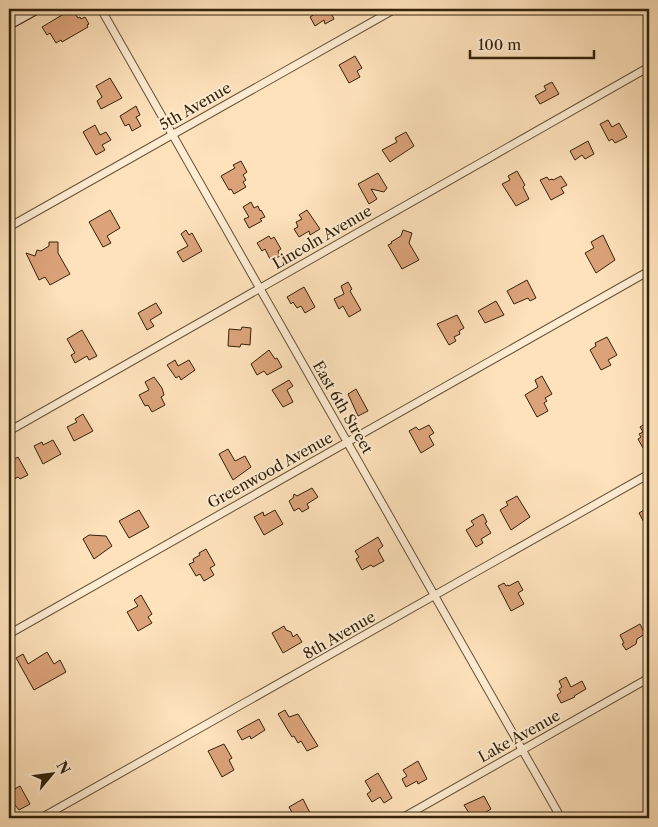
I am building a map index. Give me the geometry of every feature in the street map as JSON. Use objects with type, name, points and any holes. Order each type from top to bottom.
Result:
[{"type":"street","points":[[9,24],[36,9]]},
{"type":"street","name":"East 6th Street","points":[[101,9],[561,818]]},
{"type":"street","name":"5th Avenue","points":[[9,227],[395,9]]},
{"type":"street","name":"Lincoln Avenue","points":[[9,430],[649,67]]},
{"type":"street","name":"Greenwood Avenue","points":[[9,634],[649,271]]},
{"type":"street","name":"8th Avenue","points":[[41,818],[649,474]]},
{"type":"street","name":"Lake Avenue","points":[[402,818],[649,678]]},
{"type":"building","points":[[72,9],[78,18],[85,17],[89,24],[87,25],[88,27],[62,42],[61,40],[56,43],[50,33],[47,35],[42,27]]},
{"type":"building","points":[[314,9],[329,9],[334,19],[325,24],[324,20],[315,26],[310,17],[316,13]]},
{"type":"building","points":[[355,56],[362,68],[357,71],[360,77],[349,83],[339,65]]},
{"type":"building","points":[[110,78],[122,98],[101,109],[97,101],[102,97],[96,86]]},
{"type":"building","points":[[552,82],[559,94],[540,104],[535,96],[546,90],[544,86]]},
{"type":"building","points":[[136,106],[140,115],[136,117],[141,126],[132,131],[129,124],[125,126],[120,116]]},
{"type":"building","points":[[608,120],[612,127],[619,123],[627,137],[615,143],[612,139],[609,141],[600,124]]},
{"type":"building","points":[[95,125],[100,135],[106,132],[111,140],[102,145],[105,150],[96,155],[83,132]]},
{"type":"building","points":[[406,132],[414,146],[390,162],[382,150],[397,142],[395,138]]},
{"type":"building","points":[[588,141],[594,154],[585,159],[582,155],[575,160],[570,151]]},
{"type":"building","points":[[241,161],[247,172],[243,175],[246,180],[243,182],[246,187],[234,194],[231,189],[229,190],[221,176],[235,168],[233,165]]},
{"type":"building","points":[[517,171],[525,185],[523,187],[529,199],[516,206],[502,184],[510,180],[508,176]]},
{"type":"building","points":[[378,173],[387,188],[384,192],[371,189],[377,199],[369,204],[358,184]]},
{"type":"building","points":[[561,176],[567,185],[561,188],[564,193],[551,200],[540,180],[547,177],[549,180],[553,180]]},
{"type":"building","points":[[251,202],[254,208],[258,206],[265,217],[260,219],[262,221],[249,228],[244,219],[249,217],[243,207]]},
{"type":"building","points":[[110,210],[120,228],[107,236],[111,243],[103,247],[89,222]]},
{"type":"building","points":[[307,210],[320,229],[310,235],[309,231],[299,237],[294,229],[298,227],[296,222],[302,219],[299,215]]},
{"type":"building","points":[[186,230],[189,235],[192,233],[202,251],[183,262],[177,252],[188,246],[181,234]]},
{"type":"building","points":[[403,230],[412,233],[409,243],[419,260],[402,269],[388,245],[401,236]]},
{"type":"building","points":[[603,235],[615,260],[596,273],[585,253],[594,248],[591,242]]},
{"type":"building","points":[[269,236],[271,239],[274,237],[281,249],[278,251],[280,256],[271,261],[265,249],[262,251],[257,243]]},
{"type":"building","points":[[49,242],[58,242],[58,253],[70,274],[50,285],[45,277],[39,280],[26,253],[35,256],[37,250],[41,251],[49,246]]},
{"type":"building","points":[[527,280],[536,298],[530,301],[528,298],[514,304],[507,291]]},
{"type":"building","points":[[348,282],[352,289],[350,291],[361,310],[349,317],[343,306],[339,309],[334,299],[344,294],[341,286]]},
{"type":"building","points":[[304,287],[315,307],[305,313],[301,306],[297,308],[293,302],[291,304],[287,297]]},
{"type":"building","points":[[496,301],[504,315],[485,323],[478,311]]},
{"type":"building","points":[[156,303],[162,313],[150,320],[154,326],[147,330],[138,313]]},
{"type":"building","points":[[457,315],[464,328],[459,331],[460,334],[454,337],[456,341],[449,345],[437,324]]},
{"type":"building","points":[[242,327],[251,328],[250,345],[241,344],[240,347],[228,346],[229,329],[241,330]]},
{"type":"building","points":[[82,330],[97,356],[89,360],[87,356],[75,363],[71,355],[75,353],[67,339]]},
{"type":"building","points":[[607,337],[617,355],[608,360],[611,365],[601,370],[590,350],[596,346],[595,343]]},
{"type":"building","points":[[269,350],[282,367],[267,375],[264,371],[257,375],[251,364]]},
{"type":"building","points":[[175,360],[178,366],[189,360],[195,370],[181,380],[179,376],[176,378],[167,365]]},
{"type":"building","points":[[542,376],[552,394],[545,398],[547,401],[544,403],[548,411],[537,417],[525,395],[538,387],[535,380]]},
{"type":"building","points":[[154,377],[162,388],[164,395],[161,397],[165,405],[152,412],[148,405],[145,406],[139,395],[149,390],[145,382]]},
{"type":"building","points":[[289,380],[293,386],[287,390],[293,402],[283,407],[272,390]]},
{"type":"building","points":[[356,389],[368,411],[358,416],[348,394]]},
{"type":"building","points":[[83,414],[93,431],[74,441],[67,427],[77,422],[75,419]]},
{"type":"building","points":[[649,421],[649,444],[643,448],[638,439],[641,437],[639,434],[643,432],[640,427]]},
{"type":"building","points":[[429,425],[434,433],[429,436],[434,445],[421,453],[409,431],[416,427],[419,430]]},
{"type":"building","points":[[53,440],[61,454],[43,464],[34,446],[42,442],[43,445]]},
{"type":"building","points":[[228,449],[235,461],[245,456],[251,467],[233,480],[219,454]]},
{"type":"building","points":[[18,457],[28,475],[20,479],[18,477],[9,482],[9,462]]},
{"type":"building","points":[[312,488],[318,497],[307,504],[309,508],[302,512],[299,508],[294,511],[289,501],[293,498],[294,494],[297,496]]},
{"type":"building","points":[[517,496],[530,517],[511,530],[500,510],[508,505],[506,502]]},
{"type":"building","points":[[649,507],[649,532],[639,513]]},
{"type":"building","points":[[139,510],[149,527],[129,538],[119,521]]},
{"type":"building","points":[[275,510],[283,524],[264,535],[254,517],[263,512],[264,516]]},
{"type":"building","points":[[483,514],[487,522],[485,523],[491,533],[481,539],[483,543],[476,547],[466,530],[474,525],[471,521]]},
{"type":"building","points":[[89,535],[106,536],[112,546],[94,559],[83,539]]},
{"type":"building","points":[[378,537],[383,546],[378,550],[384,561],[362,570],[356,559],[359,557],[355,551]]},
{"type":"building","points":[[206,549],[215,565],[210,568],[214,575],[204,581],[200,574],[196,576],[189,564],[194,562],[193,559]]},
{"type":"building","points":[[518,581],[523,590],[518,593],[524,604],[511,611],[498,586],[504,583],[506,586],[509,586]]},
{"type":"building","points":[[141,595],[152,614],[148,617],[152,623],[138,631],[127,612],[138,606],[134,600]]},
{"type":"building","points":[[640,624],[645,634],[637,639],[636,644],[626,650],[620,635]]},
{"type":"building","points":[[284,626],[286,630],[291,632],[293,637],[297,634],[302,642],[283,653],[272,633]]},
{"type":"building","points":[[47,652],[54,664],[60,660],[66,672],[34,690],[16,658],[23,654],[28,664]]},
{"type":"building","points":[[566,677],[571,687],[582,681],[586,689],[575,697],[561,703],[557,695],[561,692],[559,689],[562,687],[559,681]]},
{"type":"building","points":[[285,710],[289,717],[298,714],[318,746],[307,751],[301,741],[298,743],[294,736],[292,737],[278,714]]},
{"type":"building","points":[[259,719],[265,730],[251,739],[250,736],[242,740],[237,731]]},
{"type":"building","points":[[224,744],[232,758],[229,760],[234,770],[222,777],[208,751]]},
{"type":"building","points":[[418,761],[427,779],[418,784],[417,781],[406,787],[402,779],[407,776],[403,770]]},
{"type":"building","points":[[378,773],[392,798],[384,803],[380,797],[372,802],[367,794],[371,791],[365,781]]},
{"type":"building","points":[[20,786],[30,804],[19,810],[11,800],[9,801],[9,792]]},
{"type":"building","points":[[484,796],[491,809],[481,815],[483,818],[472,818],[464,805]]},
{"type":"building","points":[[303,799],[313,818],[295,818],[289,807]]},
{"type":"building","points":[[649,809],[649,818],[633,818]]}]
